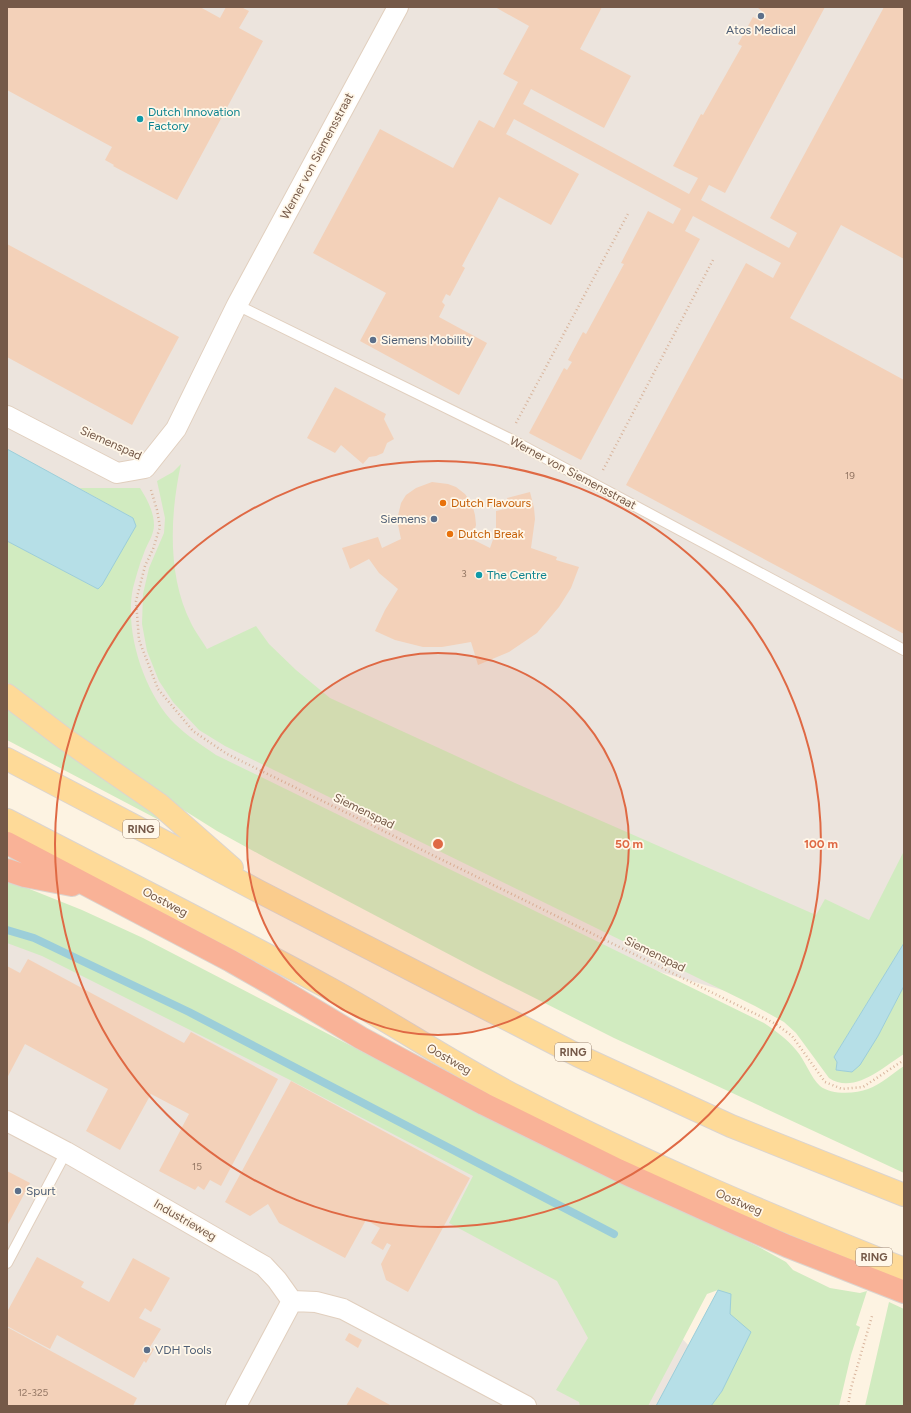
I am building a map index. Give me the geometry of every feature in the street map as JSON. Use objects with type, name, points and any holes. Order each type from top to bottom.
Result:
[{"type":"highway","points":[[7,842],[273,985],[396,1058],[545,1135],[735,1223],[788,1246],[904,1292]]},
{"type":"highway","points":[[7,870],[24,876],[91,888]]},
{"type":"main road","points":[[7,695],[65,739],[159,804],[260,892]]},
{"type":"main road","name":"RING","points":[[7,759],[510,1021],[634,1082],[766,1141],[904,1195]]},
{"type":"main road","name":"Oostweg","points":[[7,820],[325,986],[462,1067],[517,1097],[646,1160],[731,1199],[904,1270]]},
{"type":"street","name":"Werner von Siemensstraat","points":[[145,468],[176,429],[237,305],[398,7]]},
{"type":"street","points":[[7,416],[118,473],[145,468]]},
{"type":"street","name":"Industrieweg","points":[[7,1122],[66,1152],[264,1266],[277,1280],[292,1301]]},
{"type":"street","points":[[236,1406],[292,1301],[316,1302],[343,1309],[526,1406]]},
{"type":"lane","name":"Werner von Siemensstraat","points":[[237,305],[508,438],[904,650]]},
{"type":"lane","points":[[7,1263],[66,1152]]},
{"type":"path","points":[[508,438],[629,212]]},
{"type":"path","points":[[595,484],[714,258]]},
{"type":"path","name":"Siemenspad","points":[[145,468],[157,510],[160,527],[153,549],[145,566],[136,601],[139,640],[158,689],[193,731],[227,754],[776,1024],[792,1036],[825,1082],[842,1090],[863,1087],[904,1060]]},
{"type":"path","points":[[848,1406],[851,1388],[872,1316]]},
{"type":"shaded area","points":[[7,7],[904,7],[904,983],[785,1008],[535,936],[177,753],[7,620]]},
{"type":"shaded area","points":[[7,919],[574,1219],[689,1346],[657,1406],[7,1406]]},
{"type":"green space","points":[[181,464],[177,483],[173,524],[174,565],[183,605],[193,626],[207,649],[256,626],[269,644],[296,670],[330,698],[515,783],[816,915],[825,899],[869,920],[904,851],[904,943],[834,1057],[837,1062],[836,1070],[852,1072],[878,1036],[904,986],[904,1054],[878,1072],[858,1081],[848,1083],[839,1082],[829,1078],[796,1033],[784,1022],[755,1006],[225,746],[199,730],[173,702],[159,681],[147,651],[142,624],[143,594],[149,568],[164,533],[165,518],[157,481],[173,472]]},
{"type":"green space","points":[[79,488],[140,488],[150,506],[154,520],[154,529],[145,550],[133,588],[131,623],[139,660],[154,696],[164,711],[184,732],[216,755],[764,1023],[793,1046],[817,1083],[825,1089],[843,1093],[863,1091],[886,1079],[904,1066],[904,1173],[614,1038],[475,968],[268,859],[217,831],[174,804],[83,740],[7,682],[7,541],[98,589],[133,518]]},
{"type":"green space","points":[[7,705],[197,840],[7,740]]},
{"type":"green space","points":[[7,880],[82,910],[143,938],[417,1080],[625,1184],[757,1246],[786,1262],[793,1270],[830,1288],[860,1293],[867,1291],[856,1325],[860,1327],[851,1355],[839,1406],[711,1406],[722,1391],[729,1314],[718,1290],[707,1294],[648,1406],[580,1406],[579,1402],[556,1390],[588,1338],[557,1281],[449,1223],[473,1176],[288,1079],[42,956],[7,943]]},
{"type":"green space","points":[[889,1302],[904,1309],[904,1406],[865,1406]]},
{"type":"water","points":[[7,449],[133,518],[136,526],[102,585],[98,589],[7,541]]},
{"type":"water","points":[[904,943],[904,986],[878,1036],[860,1065],[852,1072],[836,1070],[837,1062],[834,1057]]},
{"type":"water","points":[[718,1290],[731,1294],[730,1314],[751,1332],[722,1391],[711,1406],[656,1406]]},
{"type":"building","name":"Dutch Innovation Factory","points":[[7,7],[200,7],[220,18],[226,7],[241,7],[249,11],[239,28],[263,41],[177,200],[113,166],[114,165],[105,160],[112,147],[7,90]]},
{"type":"building","points":[[495,7],[602,7],[580,49],[631,76],[604,128],[531,89],[523,104],[689,194],[698,178],[673,166],[701,114],[703,115],[742,46],[738,44],[753,17],[757,19],[762,11],[758,7],[825,7],[725,193],[709,185],[701,200],[789,248],[797,233],[770,218],[884,7],[904,7],[904,259],[841,225],[790,318],[904,380],[904,634],[626,485],[746,263],[773,278],[781,263],[693,216],[685,231],[700,239],[581,460],[529,433],[564,368],[567,370],[572,362],[568,360],[583,332],[586,334],[624,264],[621,263],[648,211],[673,224],[681,209],[514,119],[506,134],[579,174],[551,225],[499,197],[462,266],[465,268],[450,296],[446,294],[442,302],[445,305],[439,317],[487,343],[459,395],[360,341],[386,293],[313,253],[380,129],[453,168],[479,120],[494,128],[518,82],[503,74],[529,26]]},
{"type":"building","points":[[7,244],[179,337],[132,425],[7,357]]},
{"type":"building","points":[[335,387],[386,414],[384,419],[394,439],[387,443],[383,453],[369,457],[363,464],[341,445],[335,453],[307,438]]},
{"type":"building","name":"The Centre","points":[[432,482],[448,484],[456,487],[465,494],[472,504],[475,515],[476,525],[472,539],[490,548],[496,531],[496,511],[510,508],[507,498],[530,492],[535,519],[531,548],[557,557],[556,560],[579,567],[571,588],[559,607],[537,633],[509,652],[478,665],[471,642],[442,647],[423,647],[395,640],[375,631],[385,610],[398,589],[379,573],[369,559],[350,569],[342,548],[378,537],[382,548],[401,539],[397,520],[401,503],[406,495],[416,488]]},
{"type":"building","points":[[28,959],[184,1043],[191,1032],[278,1079],[221,1186],[210,1180],[204,1190],[198,1186],[195,1190],[159,1171],[189,1114],[151,1094],[120,1150],[86,1131],[108,1089],[25,1044],[7,1078],[7,966],[20,973]]},
{"type":"building","points":[[291,1081],[470,1178],[408,1292],[386,1280],[381,1264],[391,1245],[387,1243],[383,1250],[371,1243],[380,1228],[366,1220],[345,1258],[279,1223],[268,1204],[250,1216],[225,1202]]},
{"type":"building","points":[[7,1171],[30,1183],[7,1226]]},
{"type":"building","points":[[37,1257],[84,1282],[81,1287],[109,1302],[133,1258],[170,1278],[151,1312],[145,1308],[139,1318],[161,1329],[150,1347],[154,1349],[146,1363],[144,1361],[134,1378],[57,1335],[50,1349],[7,1326],[7,1312]]},
{"type":"building","points":[[7,1327],[137,1398],[133,1406],[7,1406]]},
{"type":"building","points":[[349,1333],[362,1340],[358,1348],[345,1340]]},
{"type":"building","points":[[357,1387],[392,1406],[346,1406]]},
{"type":"waterway","points":[[7,930],[34,938],[189,1012],[614,1234]]},
{"type":"place","name":"Atos Medical","points":[[761,16]]},
{"type":"place","name":"Dutch Innovation Factory","points":[[140,119]]},
{"type":"place","name":"Siemens Mobility","points":[[373,340]]},
{"type":"place","name":"Dutch Flavours","points":[[443,503]]},
{"type":"place","name":"Siemens","points":[[434,519]]},
{"type":"place","name":"Dutch Break","points":[[450,534]]},
{"type":"place","name":"The Centre","points":[[479,575]]},
{"type":"place","name":"Spurt","points":[[18,1191]]},
{"type":"place","name":"VDH Tools","points":[[147,1350]]}]
